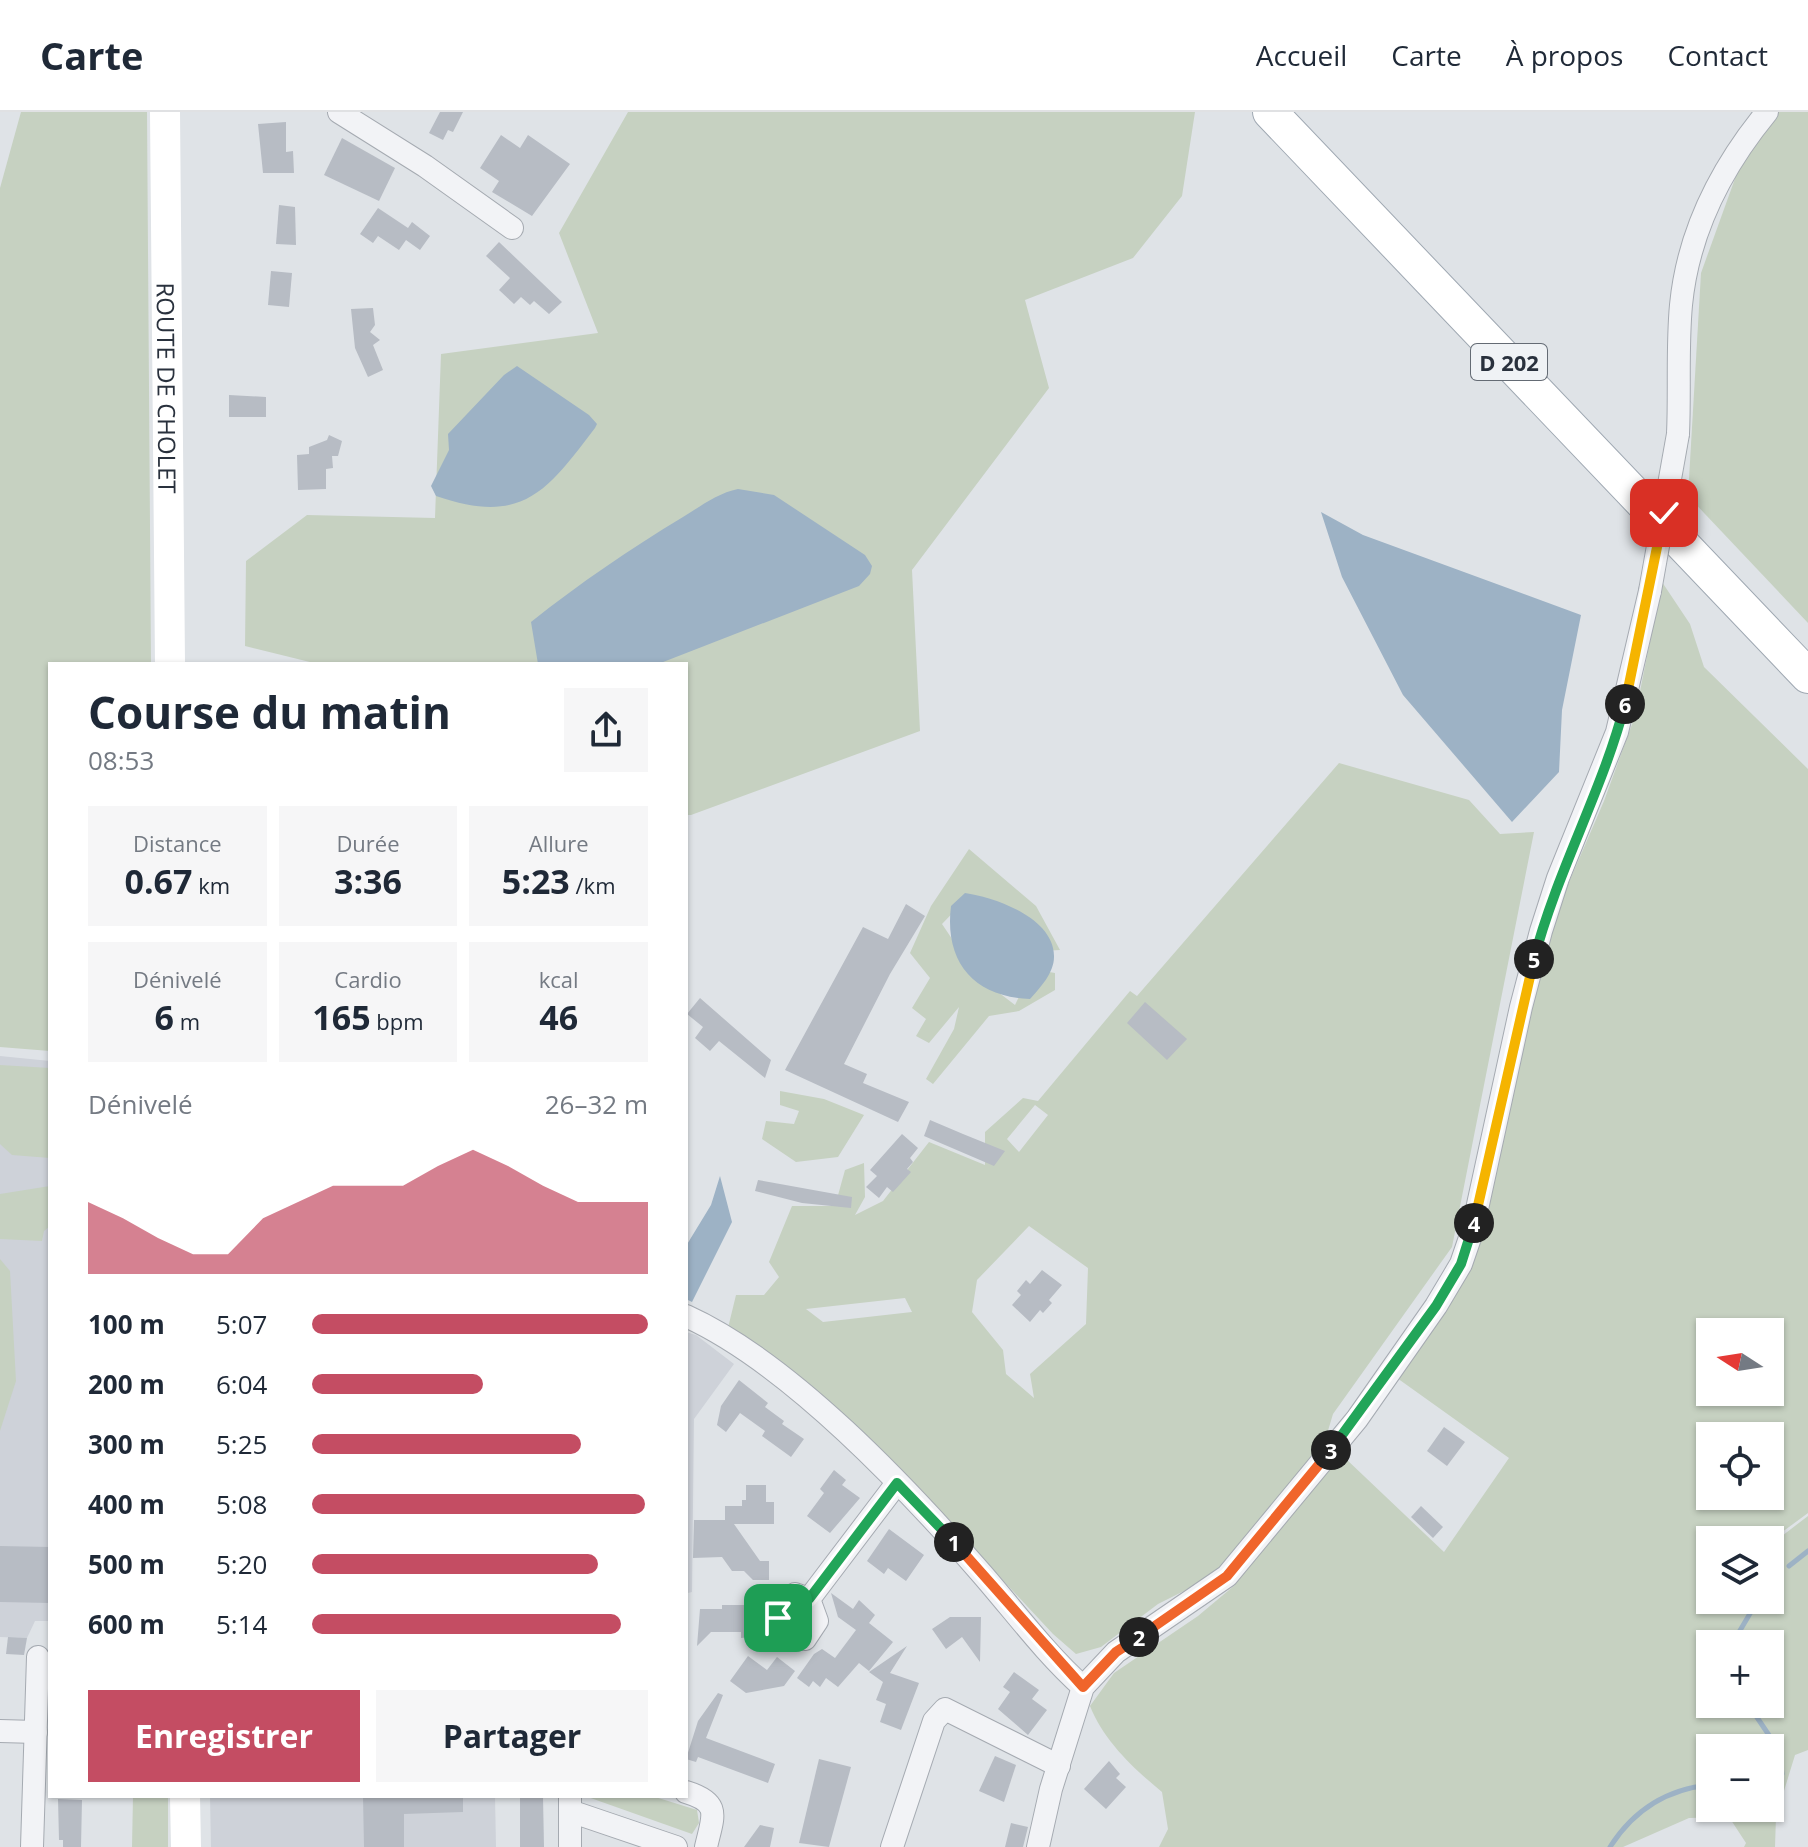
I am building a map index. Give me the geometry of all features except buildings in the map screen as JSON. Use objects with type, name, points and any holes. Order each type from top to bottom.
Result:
[{"type":"main road","name":"ROUTE DE CHOLET","points":[[165,112],[170,662]]},
{"type":"main road","name":"D 202","points":[[1270,112],[1808,676]]},
{"type":"main road","points":[[185,1798],[186,1847]]},
{"type":"street","points":[[339,112],[425,166],[512,228]]},
{"type":"street","points":[[1038,1847],[1083,1687],[1116,1652],[1227,1576],[1357,1419],[1436,1306],[1461,1264],[1472,1232],[1521,1007],[1541,931],[1558,878],[1617,732],[1650,591],[1678,434],[1681,302],[1693,245],[1714,188],[1767,112]]},
{"type":"street","points":[[688,1317],[725,1336],[792,1387],[864,1449],[1083,1687]]},
{"type":"street","points":[[809,1599],[897,1483]]},
{"type":"street","points":[[32,1847],[38,1657]]},
{"type":"street","points":[[892,1847],[934,1721],[945,1709],[1059,1766]]},
{"type":"street","points":[[0,1731],[36,1732]]},
{"type":"street","points":[[688,1793],[709,1803],[714,1812],[706,1847]]},
{"type":"street","points":[[570,1847],[570,1803],[676,1847]]},
{"type":"shaded area","points":[[0,1056],[48,1061],[48,1621],[35,1621],[27,1638],[0,1637]]},
{"type":"shaded area","points":[[688,1333],[696,1335],[734,1364],[694,1419],[692,1592],[688,1593]]},
{"type":"shaded area","points":[[210,1798],[495,1798],[496,1847],[211,1847]]},
{"type":"green space","points":[[21,112],[147,112],[151,662],[48,662],[48,1051],[0,1047],[0,188]]},
{"type":"green space","points":[[628,112],[1195,112],[1182,196],[1133,258],[1025,300],[1049,388],[912,570],[920,731],[691,815],[688,815],[688,662],[310,662],[245,646],[246,561],[307,515],[435,518],[441,354],[598,333],[559,233]]},
{"type":"green space","points":[[1759,112],[1808,112],[1808,623],[1688,496],[1701,273]]},
{"type":"green space","points":[[1662,582],[1690,624],[1704,667],[1808,769],[1808,1513],[1784,1531],[1784,1526],[1696,1526],[1696,1614],[1784,1614],[1784,1534],[1808,1516],[1808,1750],[1795,1755],[1784,1791],[1784,1734],[1696,1734],[1696,1818],[1689,1818],[1623,1847],[1159,1847],[1168,1829],[1162,1792],[1120,1753],[1103,1731],[1090,1706],[1114,1673],[1198,1616],[1235,1585],[1224,1565],[1192,1587],[1158,1604],[1101,1647],[1076,1654],[1053,1634],[871,1439],[727,1332],[736,1295],[764,1295],[779,1277],[769,1262],[792,1206],[835,1206],[845,1170],[864,1163],[865,1197],[855,1215],[883,1201],[929,1142],[985,1165],[985,1132],[1023,1098],[1038,1101],[1130,991],[1137,996],[1339,763],[1469,800],[1500,834],[1534,832],[1452,1247],[1333,1414],[1327,1434],[1343,1462],[1345,1458],[1444,1552],[1509,1458],[1397,1378],[1472,1266],[1520,1050],[1557,910],[1604,801],[1635,716]],"holes":[[[1035,1105],[1048,1115],[1019,1152],[1007,1139]],[[1029,1226],[1088,1268],[1086,1324],[1030,1374],[1034,1398],[1006,1374],[1003,1350],[972,1312],[977,1280]],[[905,1298],[912,1312],[823,1322],[806,1309]]]},
{"type":"green space","points":[[969,849],[1036,906],[1060,950],[1041,951],[969,896],[942,924],[977,976],[1015,1005],[1032,969],[1055,973],[1055,990],[1019,1011],[989,1016],[933,1084],[926,1079],[954,1029],[959,1007],[929,1043],[916,1036],[926,1019],[912,1008],[930,978],[910,953],[931,906]]},
{"type":"green space","points":[[0,1065],[48,1068],[48,1158],[12,1155],[0,1144]]},
{"type":"green space","points":[[780,1091],[824,1099],[864,1115],[838,1157],[796,1162],[762,1139],[766,1121],[794,1124],[799,1111],[780,1105]]},
{"type":"green space","points":[[48,1186],[48,1228],[42,1241],[0,1239],[0,1194]]},
{"type":"green space","points":[[0,1259],[10,1271],[16,1381],[0,1431]]},
{"type":"green space","points":[[133,1798],[168,1798],[168,1847],[132,1847]]},
{"type":"green space","points":[[591,1798],[658,1798],[697,1810],[699,1823],[692,1834]]},
{"type":"green space","points":[[1732,1822],[1776,1822],[1775,1847],[1744,1847],[1746,1843]]},
{"type":"water","points":[[517,366],[589,415],[597,424],[595,428],[547,485],[530,497],[491,507],[436,496],[431,486],[449,450],[448,434],[504,375]]},
{"type":"water","points":[[738,489],[774,495],[865,555],[872,566],[870,574],[859,586],[663,662],[538,662],[531,622],[644,541],[724,494]]},
{"type":"water","points":[[1321,512],[1363,535],[1581,615],[1562,710],[1559,772],[1512,822],[1403,695],[1342,577]]},
{"type":"water","points":[[965,893],[991,899],[1021,912],[1045,931],[1052,943],[1052,969],[1030,999],[993,992],[967,973],[958,960],[950,926],[951,906]]},
{"type":"water","points":[[720,1176],[732,1222],[692,1302],[688,1300],[688,1243],[711,1205]]},
{"type":"waterway","points":[[1789,1566],[1808,1551]]},
{"type":"waterway","points":[[1740,1630],[1750,1614]]},
{"type":"waterway","points":[[1757,1718],[1768,1734]]},
{"type":"waterway","points":[[1610,1847],[1629,1823],[1652,1804],[1696,1787]]},
{"type":"route","points":[[778,1618],[795,1594],[809,1599],[897,1483],[1083,1687],[1116,1652],[1197,1600],[1227,1576],[1357,1419],[1436,1306],[1468,1248],[1521,1007],[1541,931],[1558,878],[1617,732],[1650,591],[1664,513]]}]
